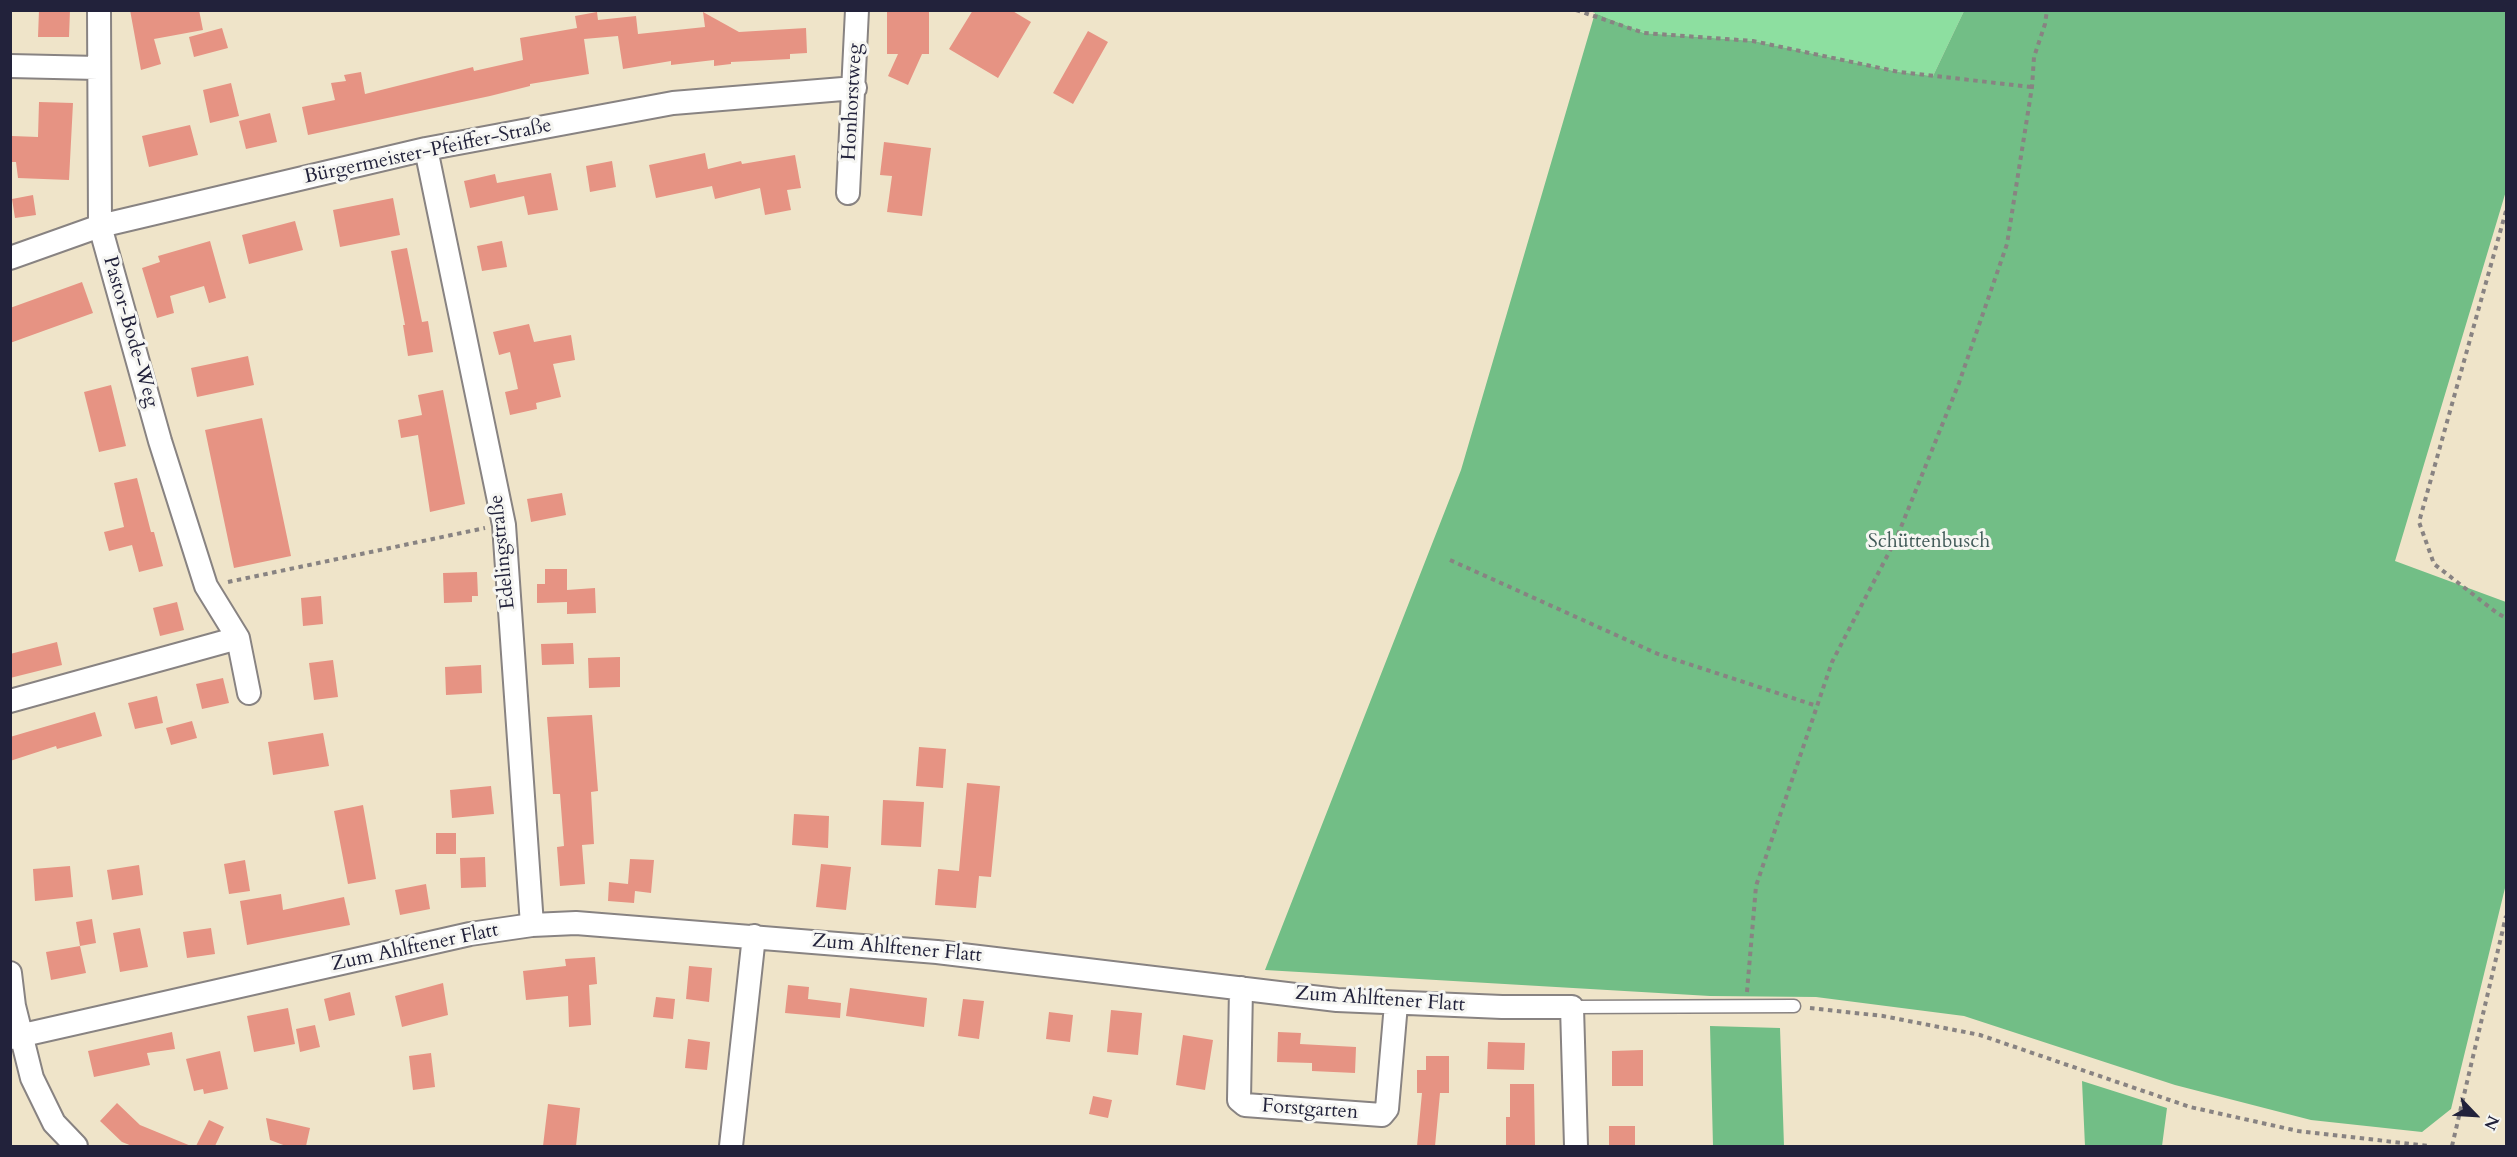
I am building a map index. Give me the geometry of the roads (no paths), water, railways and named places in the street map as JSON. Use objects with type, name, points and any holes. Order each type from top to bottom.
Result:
[{"type":"street","name":"Pastor-Bode-Weg","points":[[99,10],[100,226],[160,441],[207,586],[238,638],[249,693]]},
{"type":"street","name":"Honhorstweg","points":[[848,193],[855,88],[857,10]]},
{"type":"street","points":[[10,66],[98,68]]},
{"type":"street","name":"Bürgermeister-Pfeiffer-Straße","points":[[10,258],[100,226],[426,149],[673,103],[855,88]]},
{"type":"street","name":"Edelingstraße","points":[[426,149],[504,525],[532,925]]},
{"type":"street","points":[[10,701],[238,638]]},
{"type":"street","name":"Zum Ahlftener Flatt","points":[[16,1037],[470,934],[532,925],[576,923],[937,952],[1337,1000],[1396,1004],[1572,1007]]},
{"type":"street","points":[[731,1146],[754,936]]},
{"type":"street","points":[[10,973],[16,1037],[32,1078],[54,1123],[76,1146]]},
{"type":"street","name":"Forstgarten","points":[[1240,988],[1239,1100],[1245,1105],[1382,1115],[1387,1109],[1396,1004]]},
{"type":"street","points":[[1572,1007],[1576,1146]]},
{"type":"lane","name":"Zum Ahlftener Flatt","points":[[1572,1007],[1794,1006]]},
{"type":"park label","name":"Schüttenbusch","points":[[1929,542]]}]
